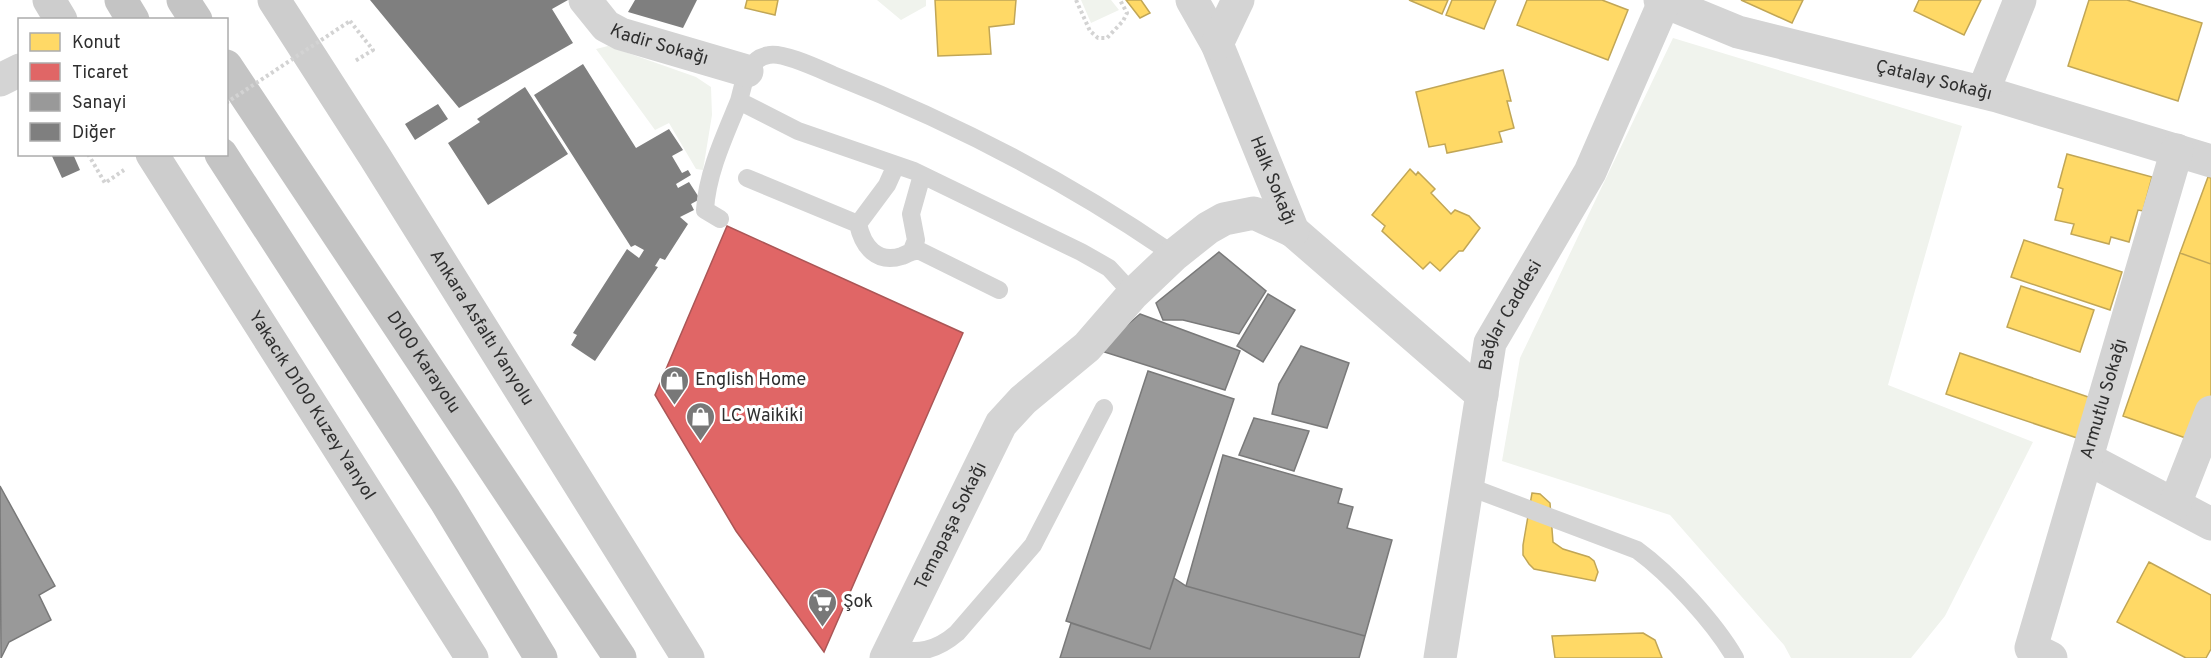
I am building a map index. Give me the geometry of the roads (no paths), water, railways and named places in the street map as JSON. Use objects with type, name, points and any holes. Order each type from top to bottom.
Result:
[{"type":"highway","points":[[121,0],[132,18]]},
{"type":"highway","points":[[183,0],[195,18]]},
{"type":"highway","name":"D100 Karayolu","points":[[228,69],[620,658]]},
{"type":"highway","points":[[222,156],[445,500],[541,658]]},
{"type":"main road","points":[[49,0],[60,18]]},
{"type":"main road","name":"Ankara Asfaltı Yanyolu","points":[[274,0],[688,658]]},
{"type":"main road","name":"Yakacık D100 Kuzey Yanyol","points":[[153,156],[472,658]]},
{"type":"street","name":"Kadir Sokağı","points":[[585,0],[606,26],[743,86]]},
{"type":"street","name":"Halk Sokağı","points":[[1192,0],[1217,44],[1293,231],[1482,395]]},
{"type":"street","points":[[1217,44],[1238,0]]},
{"type":"street","points":[[1983,92],[2020,0]]},
{"type":"street","name":"Çatalay Sokağı","points":[[1663,1],[1738,32],[1983,92],[2211,161]]},
{"type":"street","name":"Bağlar Caddesi","points":[[1440,658],[1490,343],[1590,172],[1663,1]]},
{"type":"street","points":[[0,80],[18,71]]},
{"type":"street","name":"Armutlu Sokağı","points":[[2041,653],[2088,459],[2177,150]]},
{"type":"street","name":"Temapaşa Sokağı","points":[[888,653],[1001,424],[1023,400],[1087,347],[1133,294],[1174,255],[1208,228],[1224,219],[1254,213],[1293,231]]},
{"type":"street","points":[[2175,504],[2211,412]]},
{"type":"street","points":[[2088,459],[2211,524]]},
{"type":"lane","points":[[720,219],[705,210],[713,168],[743,86],[757,59],[771,54],[820,69],[894,99],[977,139],[1143,234],[1174,255]]},
{"type":"lane","points":[[743,86],[798,131],[922,175],[1081,252],[1109,268],[1133,294]]},
{"type":"lane","points":[[896,165],[887,185],[858,224],[861,237],[873,254],[884,258],[895,258],[912,250],[930,255],[999,290]]},
{"type":"lane","points":[[912,250],[916,240],[911,214],[922,175]]},
{"type":"lane","points":[[747,178],[858,224]]},
{"type":"lane","points":[[888,653],[929,650],[944,644],[957,633],[1033,544],[1104,408]]},
{"type":"lane","points":[[1467,486],[1637,550],[1674,584],[1726,641],[1735,658]]},
{"type":"place","name":"English Home","points":[[674,406]]},
{"type":"place","name":"LC Waikiki","points":[[700,442]]},
{"type":"place","name":"Şok","points":[[822,628]]}]
